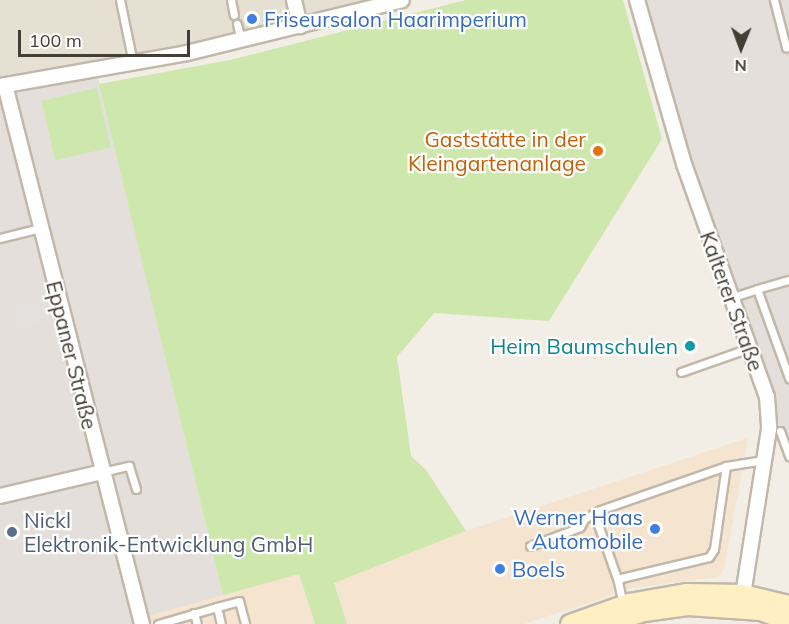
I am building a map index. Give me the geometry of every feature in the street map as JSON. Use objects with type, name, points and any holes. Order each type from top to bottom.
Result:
[{"type":"main road","points":[[570,624],[623,606],[687,593],[789,605]]},
{"type":"main road","points":[[607,624],[644,612],[742,601],[789,622]]},
{"type":"street","points":[[294,0],[300,26]]},
{"type":"street","points":[[2,85],[133,63],[241,40],[402,0]]},
{"type":"street","name":"Kalterer Straße","points":[[637,0],[684,164],[767,397],[775,430],[764,460],[742,601]]},
{"type":"street","name":"Eppaner Straße","points":[[2,85],[142,624]]},
{"type":"street","points":[[0,496],[102,472]]},
{"type":"lane","points":[[120,0],[133,63]]},
{"type":"lane","points":[[231,0],[234,15]]},
{"type":"lane","points":[[774,0],[786,46]]},
{"type":"lane","points":[[237,24],[241,40]]},
{"type":"lane","points":[[0,238],[40,228]]},
{"type":"lane","points":[[730,298],[789,280]]},
{"type":"lane","points":[[756,289],[789,378]]},
{"type":"lane","points":[[681,372],[749,348]]},
{"type":"lane","points":[[775,430],[789,432]]},
{"type":"lane","points":[[775,430],[789,456]]},
{"type":"lane","points":[[530,546],[580,527],[594,513],[726,466],[764,460]]},
{"type":"lane","points":[[102,472],[129,466],[136,489]]},
{"type":"lane","points":[[618,581],[709,557],[714,549],[726,466]]},
{"type":"lane","points":[[594,513],[618,581],[623,606]]},
{"type":"lane","points":[[161,624],[239,601],[245,624]]},
{"type":"lane","points":[[217,607],[221,624]]},
{"type":"lane","points":[[194,613],[197,624]]},
{"type":"shaded area","points":[[0,0],[402,0],[300,26],[0,86]]},
{"type":"shaded area","points":[[647,0],[789,0],[789,454],[684,164]]},
{"type":"shaded area","points":[[96,69],[223,595],[141,618],[134,624],[0,624],[0,86]]},
{"type":"shaded area","points":[[46,300],[51,320],[17,329],[12,308]]},
{"type":"shaded area","points":[[748,438],[724,570],[718,577],[633,588],[524,624],[347,624],[334,583],[466,531]]},
{"type":"shaded area","points":[[299,574],[315,624],[151,624],[148,615]]},
{"type":"green space","points":[[466,0],[623,0],[662,139],[549,321],[434,313],[397,357],[411,456],[426,470],[466,531],[334,583],[347,624],[315,624],[299,574],[223,595],[99,84],[230,60]]},
{"type":"green space","points":[[97,88],[111,147],[55,160],[41,101]]},
{"type":"place","name":"Friseursalon Haarimperium","points":[[252,19]]},
{"type":"place","name":"Gaststätte in der Kleingartenanlage","points":[[598,151]]},
{"type":"place","name":"Heim Baumschulen","points":[[690,346]]},
{"type":"place","name":"Werner Haas Automobile","points":[[655,529]]},
{"type":"place","name":"Nickl Elektronik-Entwicklung GmbH","points":[[12,532]]},
{"type":"place","name":"Boels","points":[[500,569]]}]
